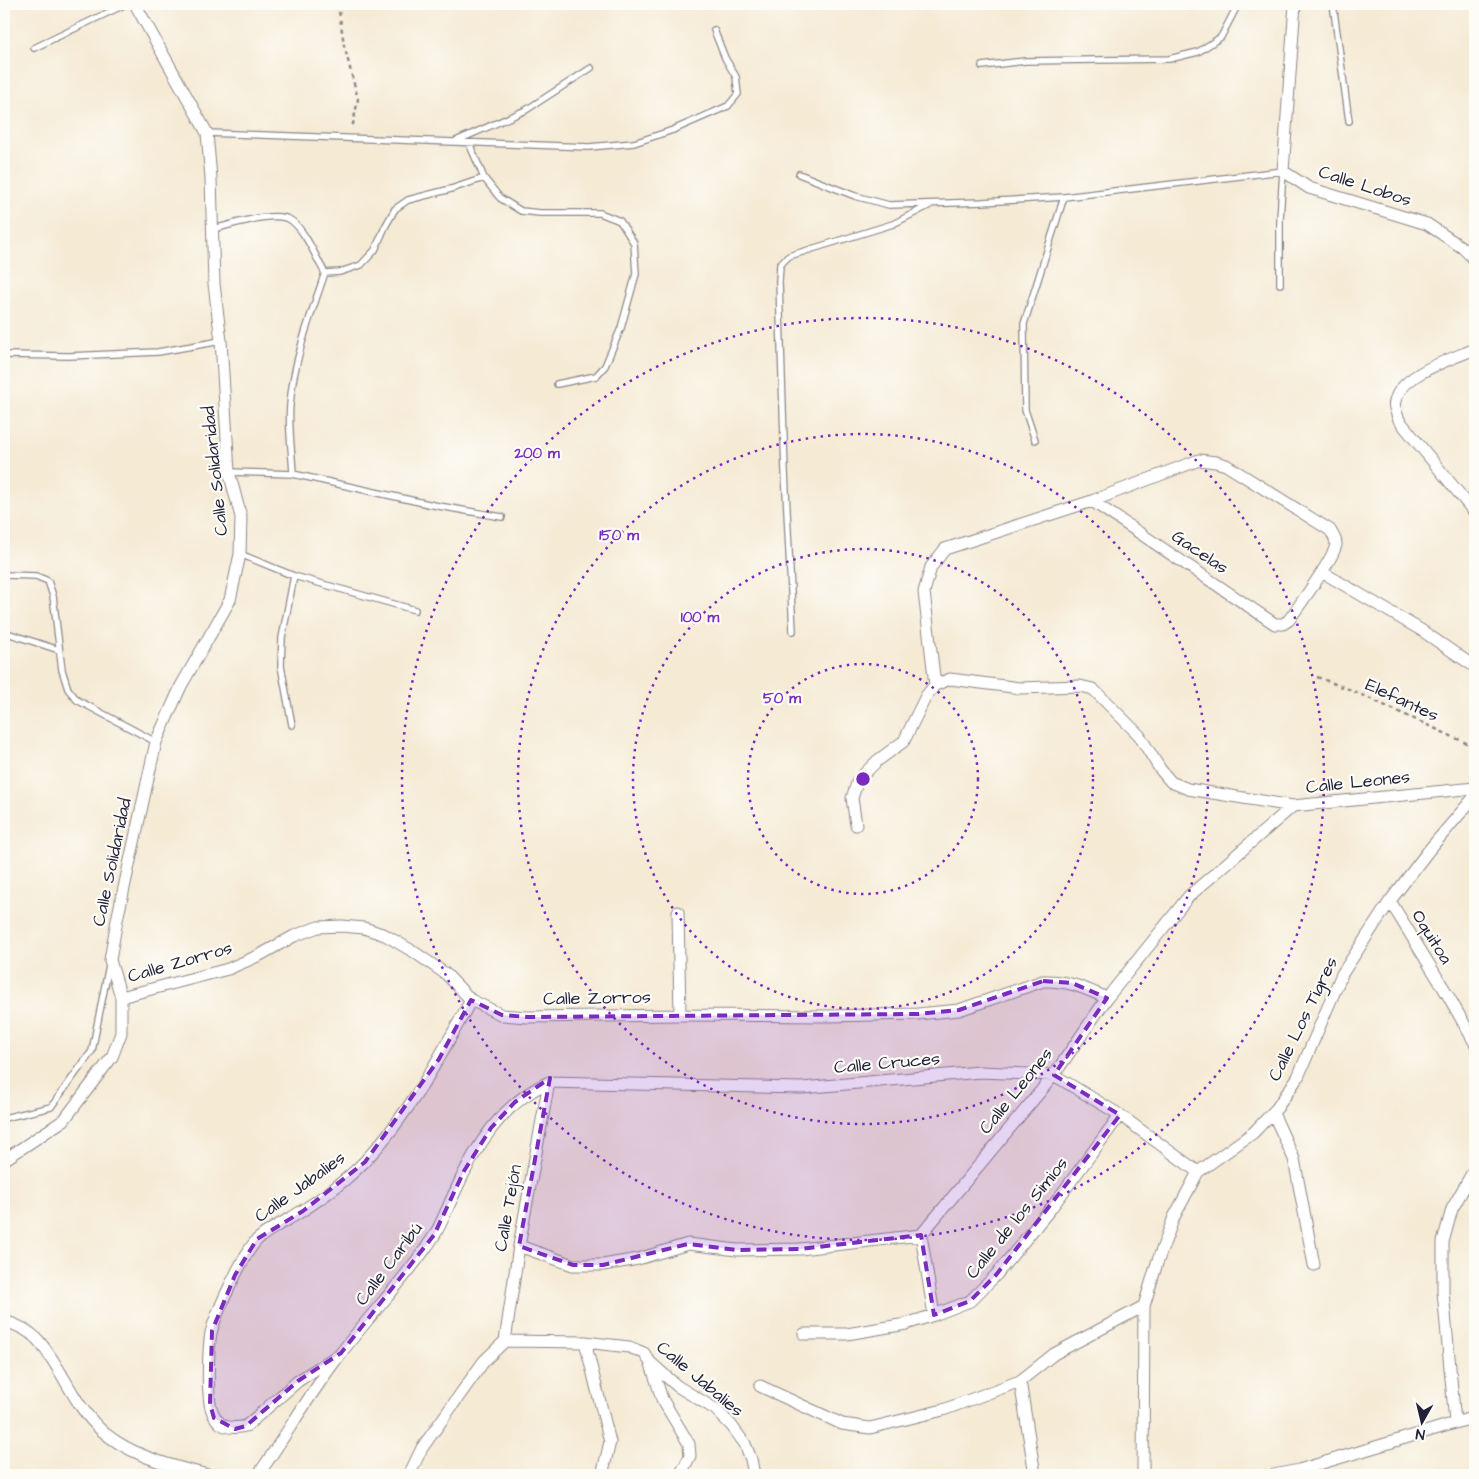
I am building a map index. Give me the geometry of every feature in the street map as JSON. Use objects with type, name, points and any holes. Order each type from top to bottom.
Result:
[{"type":"street","name":"Calle Solidaridad","points":[[110,960],[156,742],[181,686],[230,600],[240,554],[241,517],[229,472],[221,341],[214,284],[208,133],[135,4]]},
{"type":"street","points":[[1284,171],[1295,4]]},
{"type":"street","name":"Calle Lobos","points":[[1284,171],[1309,188],[1426,224],[1463,248],[1475,260]]},
{"type":"street","points":[[1475,349],[1417,375],[1400,388],[1394,402],[1399,420],[1475,513]]},
{"type":"street","points":[[935,685],[924,592],[931,567],[945,548],[1092,501],[1199,460],[1226,465],[1330,530],[1335,538],[1336,546],[1322,572],[1421,630],[1475,667]]},
{"type":"street","name":"Gacelas","points":[[1092,501],[1275,624],[1282,624],[1289,620],[1322,572]]},
{"type":"street","points":[[856,825],[852,798],[858,780],[904,741],[926,696],[935,685],[950,679],[1020,688],[1080,686],[1094,689],[1139,735],[1160,769],[1171,782],[1188,789],[1293,806]]},
{"type":"street","name":"Calle Leones","points":[[921,1235],[1054,1074],[1106,998],[1189,896],[1293,806],[1475,788]]},
{"type":"street","name":"Calle Los Tigres","points":[[1143,1475],[1144,1306],[1174,1217],[1198,1172],[1253,1133],[1273,1113],[1298,1078],[1342,974],[1390,901],[1429,850],[1475,796]]},
{"type":"street","name":"Oquitoa","points":[[1390,901],[1475,1043]]},
{"type":"street","points":[[678,912],[680,1015]]},
{"type":"street","name":"Calle Zorros","points":[[121,997],[228,968],[260,955],[294,936],[318,927],[342,926],[364,928],[385,935],[446,974],[471,1000],[502,1015],[527,1017],[918,1014],[959,1010],[1043,982],[1057,981],[1072,983],[1106,998]]},
{"type":"street","name":"Calle Zorros","points":[[4,1160],[64,1120],[112,1057],[122,1033],[121,997],[110,960]]},
{"type":"street","name":"Calle Jabalies","points":[[341,1353],[298,1381],[246,1426],[228,1427],[222,1425],[214,1418],[210,1404],[209,1350],[212,1331],[235,1275],[258,1239],[303,1211],[365,1162],[390,1132],[439,1059],[471,1000]]},
{"type":"street","name":"Calle Cruces","points":[[549,1082],[802,1088],[980,1072],[1054,1074]]},
{"type":"street","points":[[1054,1074],[1120,1115],[1198,1172]]},
{"type":"street","name":"Calle Caribú","points":[[258,1475],[341,1353],[393,1290],[434,1235],[464,1171],[491,1128],[516,1102],[535,1088],[549,1082]]},
{"type":"street","name":"Calle Tejón","points":[[505,1341],[519,1246],[549,1082]]},
{"type":"street","points":[[1273,1113],[1294,1159],[1314,1265]]},
{"type":"street","name":"Calle de los Simios","points":[[804,1334],[847,1334],[906,1324],[970,1300],[996,1275],[1052,1207],[1120,1115]]},
{"type":"street","points":[[1455,1422],[1442,1292],[1443,1242],[1452,1209],[1475,1168]]},
{"type":"street","points":[[519,1246],[573,1265],[603,1265],[638,1259],[688,1244],[737,1250],[800,1249],[921,1235],[934,1315]]},
{"type":"street","points":[[760,1386],[842,1424],[870,1428],[944,1410],[1020,1381],[1054,1354],[1144,1306]]},
{"type":"street","points":[[4,1321],[16,1325],[36,1338],[80,1405],[95,1424],[116,1442],[175,1466],[208,1475]]},
{"type":"street","points":[[409,1475],[422,1448],[484,1361],[505,1341]]},
{"type":"street","name":"Calle Jabalies","points":[[505,1341],[585,1342],[629,1347],[644,1353],[650,1362],[677,1386],[715,1409],[731,1425],[745,1444],[752,1459],[754,1475]]},
{"type":"street","points":[[585,1342],[610,1442],[602,1475]]},
{"type":"street","points":[[650,1362],[662,1398],[688,1444],[690,1456],[680,1475]]},
{"type":"street","points":[[1020,1381],[1035,1473],[1024,1475]]},
{"type":"street","points":[[1274,1475],[1299,1470],[1475,1417]]},
{"type":"lane","points":[[34,48],[126,4]]},
{"type":"lane","points":[[982,66],[1025,61],[1169,60],[1198,52],[1221,37],[1237,4]]},
{"type":"lane","points":[[1333,4],[1349,121]]},
{"type":"lane","points":[[208,133],[589,147],[634,142],[673,130],[728,106],[738,94],[736,78],[725,58],[714,30]]},
{"type":"lane","points":[[454,142],[526,110],[590,68]]},
{"type":"lane","points":[[469,142],[484,178],[500,198],[521,211],[540,213],[600,213],[620,221],[634,243],[636,274],[621,328],[605,366],[596,376],[557,384]]},
{"type":"lane","points":[[799,174],[855,196],[889,205],[1064,196],[1284,171],[1280,219],[1280,284]]},
{"type":"lane","points":[[325,273],[340,272],[361,265],[375,250],[395,209],[408,200],[484,178]]},
{"type":"lane","points":[[1035,440],[1025,410],[1024,324],[1064,196]]},
{"type":"lane","points":[[793,631],[784,461],[780,265],[789,256],[893,224],[932,204]]},
{"type":"lane","points":[[213,229],[275,216],[290,220],[300,229],[325,273],[295,375],[290,405],[293,474]]},
{"type":"lane","points":[[4,355],[69,356],[158,352],[221,341]]},
{"type":"lane","points":[[229,472],[293,474],[433,505],[502,517]]},
{"type":"lane","points":[[240,554],[294,576],[415,610]]},
{"type":"lane","points":[[4,575],[36,576],[48,581],[52,596],[62,670],[68,689],[77,700],[156,742]]},
{"type":"lane","points":[[292,725],[281,666],[282,638],[294,576]]},
{"type":"lane","points":[[4,632],[60,650]]},
{"type":"lane","points":[[4,1118],[51,1107],[92,1051],[110,960]]},
{"type":"path","points":[[338,4],[344,45],[358,99],[351,138]]},
{"type":"path","name":"Elefantes","points":[[1317,677],[1351,690],[1475,747]]},
{"type":"highlighted area","points":[[1043,981],[1072,983],[1107,998],[1054,1075],[1120,1115],[996,1275],[970,1301],[934,1315],[921,1235],[800,1249],[737,1250],[688,1244],[603,1265],[573,1265],[519,1246],[550,1078],[515,1102],[491,1128],[464,1171],[434,1235],[341,1353],[298,1381],[246,1426],[235,1429],[214,1418],[210,1404],[212,1331],[235,1275],[257,1239],[303,1211],[365,1162],[439,1059],[471,1000],[502,1015],[527,1017],[918,1014],[959,1010]]}]
